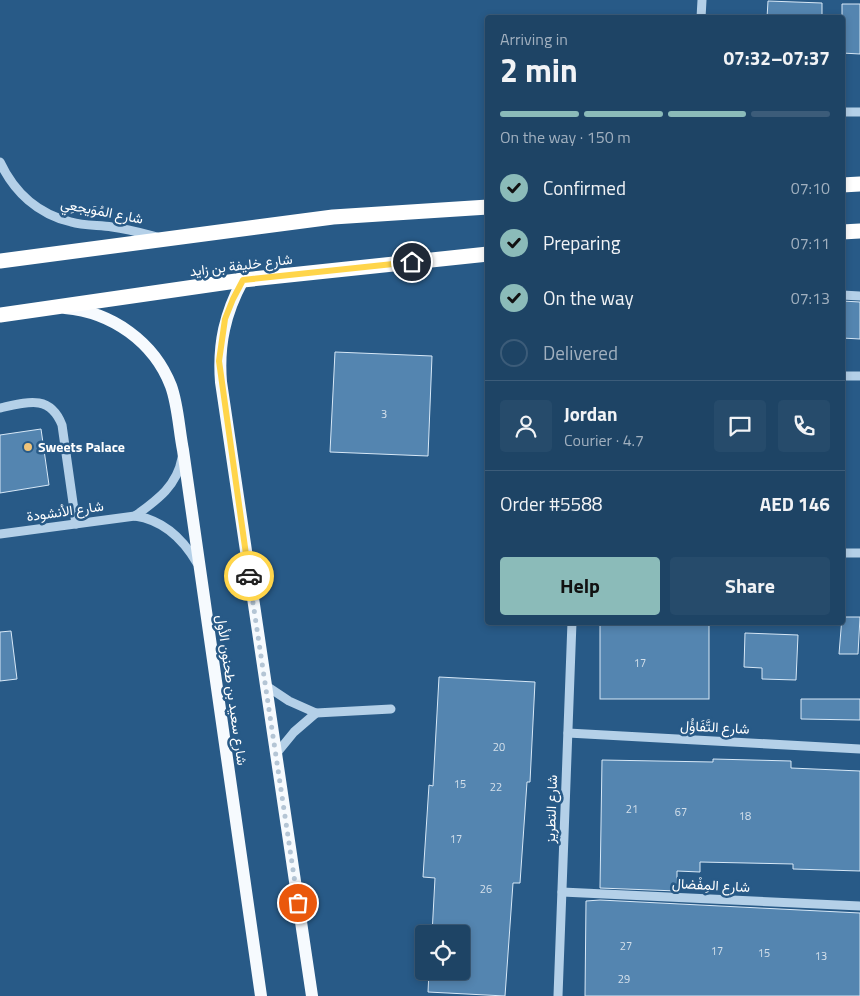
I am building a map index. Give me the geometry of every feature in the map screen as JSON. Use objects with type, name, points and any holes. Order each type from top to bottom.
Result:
[{"type":"highway","points":[[845,185],[860,184]]},
{"type":"highway","points":[[0,261],[162,238],[333,217],[485,208]]},
{"type":"highway","name":"شارع خليفة بن زايد","points":[[0,314],[56,308],[243,280],[485,254]]},
{"type":"main road","points":[[243,280],[225,319],[219,361],[227,426],[312,996]]},
{"type":"main road","name":"شارع سعيد بن طحنون الأول","points":[[56,308],[77,309],[110,320],[135,336],[150,350],[172,387],[183,450],[261,996]]},
{"type":"street","points":[[701,15],[702,0]]},
{"type":"street","points":[[845,112],[860,112]]},
{"type":"street","name":"شارع المُوَيجعِي","points":[[0,162],[6,176],[22,195],[41,210],[71,222],[111,227],[162,238]]},
{"type":"street","points":[[845,295],[860,296]]},
{"type":"street","points":[[845,376],[860,376]]},
{"type":"street","points":[[0,408],[37,403],[48,404],[57,413],[62,425],[76,524]]},
{"type":"street","name":"شارع الأنشودة","points":[[135,516],[162,496],[173,482],[180,467],[183,450]]},
{"type":"street","name":"شارع الأنشودة","points":[[0,534],[135,516],[150,518],[165,527],[190,550],[199,565]]},
{"type":"street","points":[[845,553],[860,553]]},
{"type":"street","name":"شارع التطريز","points":[[558,996],[572,625]]},
{"type":"street","points":[[266,686],[289,701],[316,713],[391,709]]},
{"type":"street","points":[[276,754],[294,732],[316,713]]},
{"type":"street","name":"شارع التَّفَاؤُل","points":[[568,733],[860,749]]},
{"type":"street","name":"شارع المِفْضال","points":[[562,892],[860,906]]},
{"type":"building","points":[[768,1],[822,3],[822,15],[767,15]]},
{"type":"building","points":[[842,4],[860,4],[860,54],[845,53],[845,15],[842,15]]},
{"type":"building","points":[[845,301],[860,302],[860,339],[845,338]]},
{"type":"building","points":[[335,352],[432,356],[428,456],[330,452]]},
{"type":"building","points":[[41,429],[49,485],[0,493],[0,435]]},
{"type":"building","points":[[845,617],[860,617],[858,654],[839,654],[841,625],[845,625]]},
{"type":"building","points":[[600,625],[709,625],[709,699],[600,699]]},
{"type":"building","points":[[11,631],[17,679],[0,681],[0,632]]},
{"type":"building","points":[[745,633],[798,635],[796,680],[762,679],[762,668],[744,667]]},
{"type":"building","points":[[439,677],[535,682],[530,782],[527,782],[520,883],[513,883],[505,996],[428,992],[429,980],[470,980],[470,925],[432,925],[435,878],[423,877],[429,785],[433,786]]},
{"type":"building","points":[[801,699],[860,699],[860,720],[801,719]]},
{"type":"building","points":[[713,759],[791,761],[791,768],[860,771],[860,871],[793,869],[793,864],[700,862],[700,872],[677,871],[677,891],[600,888],[602,760],[713,762]]},
{"type":"building","points":[[600,900],[860,913],[860,996],[585,996],[586,901]]},
{"type":"way so far","points":[[249,576],[298,903]]},
{"type":"place","name":"Sweets Palace","points":[[28,447]]},
{"type":"route","points":[[249,576],[219,361],[225,319],[233,299],[243,280],[412,262]]}]
